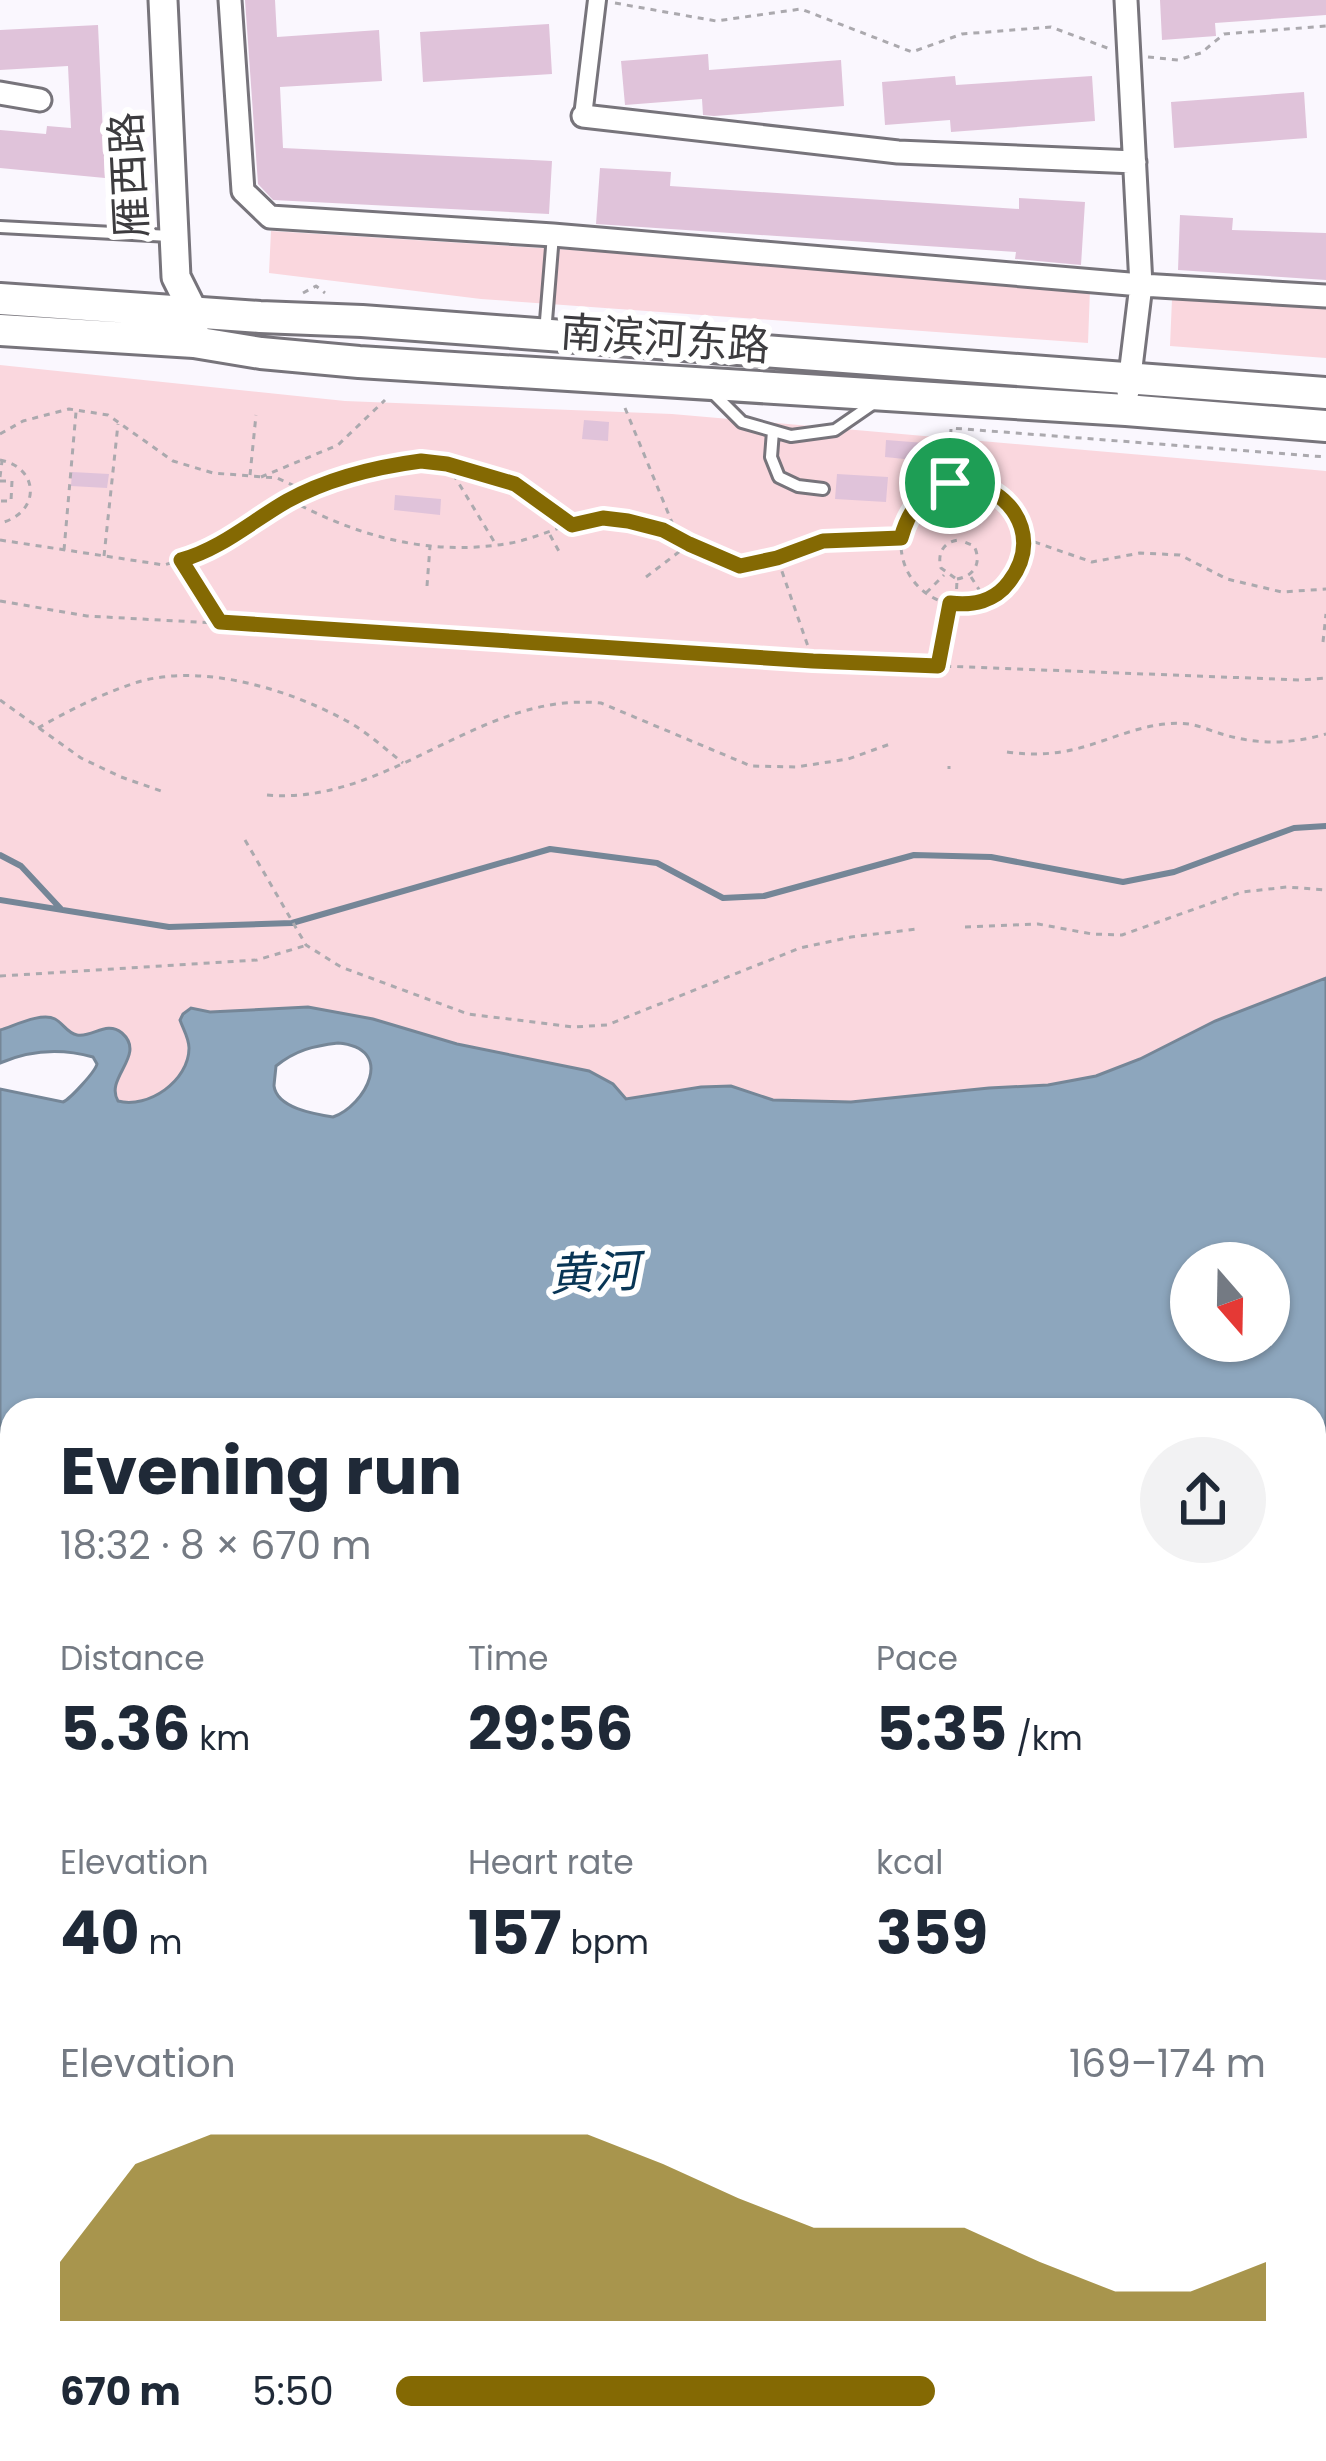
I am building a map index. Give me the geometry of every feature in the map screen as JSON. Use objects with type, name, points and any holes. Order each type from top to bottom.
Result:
[{"type":"main road","name":"南滨河东路","points":[[0,299],[194,327],[261,353],[1326,426]]},
{"type":"main road","name":"南滨河东路","points":[[0,330],[362,320],[1326,393]]},
{"type":"street","name":"雁西路","points":[[163,0],[176,277],[194,327]]},
{"type":"street","points":[[230,0],[243,191],[270,217],[1326,296]]},
{"type":"street","points":[[599,0],[583,116],[898,152],[1135,162]]},
{"type":"street","points":[[1126,0],[1141,285],[1126,410]]},
{"type":"street","points":[[0,93],[40,100]]},
{"type":"lane","points":[[0,227],[174,236]]},
{"type":"lane","points":[[544,334],[553,235]]},
{"type":"lane","points":[[703,384],[742,422],[791,436],[835,430],[886,395]]},
{"type":"lane","points":[[773,431],[771,457],[779,477],[798,486],[823,489]]},
{"type":"path","points":[[599,0],[716,21],[801,9],[912,52],[962,34],[1051,27],[1129,56],[1178,60],[1201,52],[1223,34],[1326,25]]},
{"type":"path","points":[[801,0],[801,9]]},
{"type":"path","points":[[260,477],[338,446],[385,400]]},
{"type":"path","points":[[626,408],[679,538]]},
{"type":"path","points":[[0,434],[23,421],[69,409],[108,415],[173,461],[214,473],[278,478],[308,491]]},
{"type":"path","points":[[64,550],[76,410]]},
{"type":"path","points":[[250,476],[256,415]]},
{"type":"path","points":[[104,556],[118,422]]},
{"type":"path","points":[[950,483],[951,428],[1326,457]]},
{"type":"path","points":[[0,501],[10,502],[12,481],[0,479],[1,459],[26,476],[30,495],[20,514],[0,523]]},
{"type":"path","points":[[0,540],[164,565],[201,554],[308,491],[359,471],[421,461],[515,484],[572,525]]},
{"type":"path","points":[[447,464],[496,544]]},
{"type":"path","points":[[950,483],[988,488],[1004,499],[1016,514],[1023,538],[1017,572],[1004,589],[966,605],[926,593],[911,578],[902,559],[901,538],[916,502],[950,483]]},
{"type":"path","points":[[962,495],[963,483]]},
{"type":"path","points":[[960,527],[946,518],[945,508],[962,495]]},
{"type":"path","points":[[960,527],[973,522],[977,513],[975,503],[962,495]]},
{"type":"path","points":[[290,500],[333,523],[430,547],[496,544],[603,518],[663,530],[740,566],[823,541],[901,538]]},
{"type":"path","points":[[959,540],[960,527]]},
{"type":"path","points":[[549,532],[561,555]]},
{"type":"path","points":[[1023,538],[1093,562],[1139,553],[1180,555],[1227,579],[1282,592],[1326,590]]},
{"type":"path","points":[[951,541],[969,542],[977,552],[970,575],[957,579],[945,574],[939,562],[941,549],[951,541]]},
{"type":"path","points":[[646,577],[689,544]]},
{"type":"path","points":[[427,586],[430,547]]},
{"type":"path","points":[[777,558],[813,661]]},
{"type":"path","points":[[181,560],[220,622]]},
{"type":"path","points":[[926,593],[945,574]]},
{"type":"path","points":[[970,575],[986,600]]},
{"type":"path","points":[[938,666],[957,579]]},
{"type":"path","points":[[0,602],[87,616],[813,661],[1326,678]]},
{"type":"path","points":[[1323,642],[1326,614]]},
{"type":"path","points":[[38,728],[85,702],[142,680],[190,676],[237,680],[289,694],[348,721],[404,764]]},
{"type":"path","points":[[0,700],[81,758],[161,790]]},
{"type":"path","points":[[267,795],[331,789],[404,764],[506,715],[576,701],[601,703],[751,766],[848,759],[892,742]]},
{"type":"path","points":[[1007,752],[1037,756],[1125,732],[1189,724],[1263,744],[1326,734]]},
{"type":"path","points":[[245,840],[306,945],[340,968],[468,1014],[574,1027],[607,1025],[800,948],[917,929]]},
{"type":"path","points":[[965,927],[1038,924],[1063,931],[1122,935],[1242,892],[1287,886],[1326,890]]},
{"type":"path","points":[[0,976],[257,960],[306,945]]},
{"type":"shaded area","points":[[271,231],[1090,289],[1088,343],[481,299],[269,273]]},
{"type":"shaded area","points":[[1172,299],[1326,302],[1326,358],[1170,346]]},
{"type":"shaded area","points":[[0,365],[345,401],[672,414],[1326,471],[1326,978],[1096,1076],[1048,1085],[851,1102],[773,1100],[731,1086],[626,1099],[613,1084],[589,1071],[457,1044],[373,1019],[308,1007],[210,1012],[192,1008],[181,1026],[187,1056],[174,1082],[148,1099],[118,1101],[113,1088],[129,1043],[118,1031],[102,1029],[79,1035],[50,1017],[0,1030]]},
{"type":"water","name":"黄河","points":[[1326,978],[1326,1398],[0,1398],[0,1089],[63,1102],[97,1064],[93,1057],[69,1052],[34,1053],[0,1063],[0,1030],[28,1020],[55,1019],[77,1035],[105,1029],[122,1033],[130,1050],[115,1092],[118,1101],[130,1102],[165,1090],[182,1071],[189,1048],[180,1020],[191,1008],[210,1012],[308,1007],[373,1019],[457,1044],[589,1071],[613,1084],[626,1099],[731,1086],[773,1100],[851,1102],[1048,1085],[1096,1076],[1215,1021]],"holes":[[[338,1043],[367,1055],[370,1078],[364,1090],[356,1102],[333,1117],[298,1109],[277,1094],[276,1066],[291,1056]]]},
{"type":"building","points":[[245,0],[275,0],[277,37],[379,30],[382,81],[280,87],[283,148],[552,161],[549,214],[273,200],[258,184]]},
{"type":"building","points":[[1160,0],[1326,0],[1326,15],[1215,23],[1216,36],[1162,40]]},
{"type":"building","points":[[549,24],[552,74],[423,82],[420,32]]},
{"type":"building","points":[[98,25],[105,178],[0,168],[0,130],[46,134],[47,126],[71,128],[68,66],[0,70],[0,30]]},
{"type":"building","points":[[708,54],[709,70],[841,60],[844,106],[714,116],[703,115],[702,99],[625,105],[621,61]]},
{"type":"building","points":[[955,76],[956,85],[1092,76],[1095,121],[951,132],[950,120],[885,125],[882,82]]},
{"type":"building","points":[[1304,92],[1307,138],[1174,148],[1171,102]]},
{"type":"building","points":[[600,168],[671,172],[670,186],[1019,209],[1019,198],[1085,202],[1081,265],[1015,259],[1016,252],[596,224]]},
{"type":"building","points":[[1180,215],[1233,218],[1232,230],[1326,233],[1326,280],[1178,270]]},
{"type":"building","points":[[584,420],[609,422],[608,441],[582,439]]},
{"type":"building","points":[[886,440],[925,443],[924,461],[885,457]]},
{"type":"building","points":[[72,472],[109,474],[107,488],[71,486]]},
{"type":"building","points":[[837,474],[888,477],[886,502],[835,499]]},
{"type":"building","points":[[395,495],[441,499],[440,515],[394,510]]},
{"type":"waterway","points":[[0,900],[169,927],[292,923],[550,849],[657,863],[723,898],[764,896],[914,855],[991,857],[1123,882],[1174,872],[1294,828],[1326,826]]},
{"type":"waterway","points":[[0,855],[21,866],[61,909]]},
{"type":"route","points":[[421,461],[515,484],[572,525],[603,518],[628,521],[663,530],[740,566],[823,541],[901,538],[916,502],[950,483],[969,482],[1004,499],[1023,532],[1023,551],[1017,572],[1004,589],[986,600],[950,603],[938,666],[220,622],[181,560],[201,554],[316,488],[359,471],[421,461]]}]
